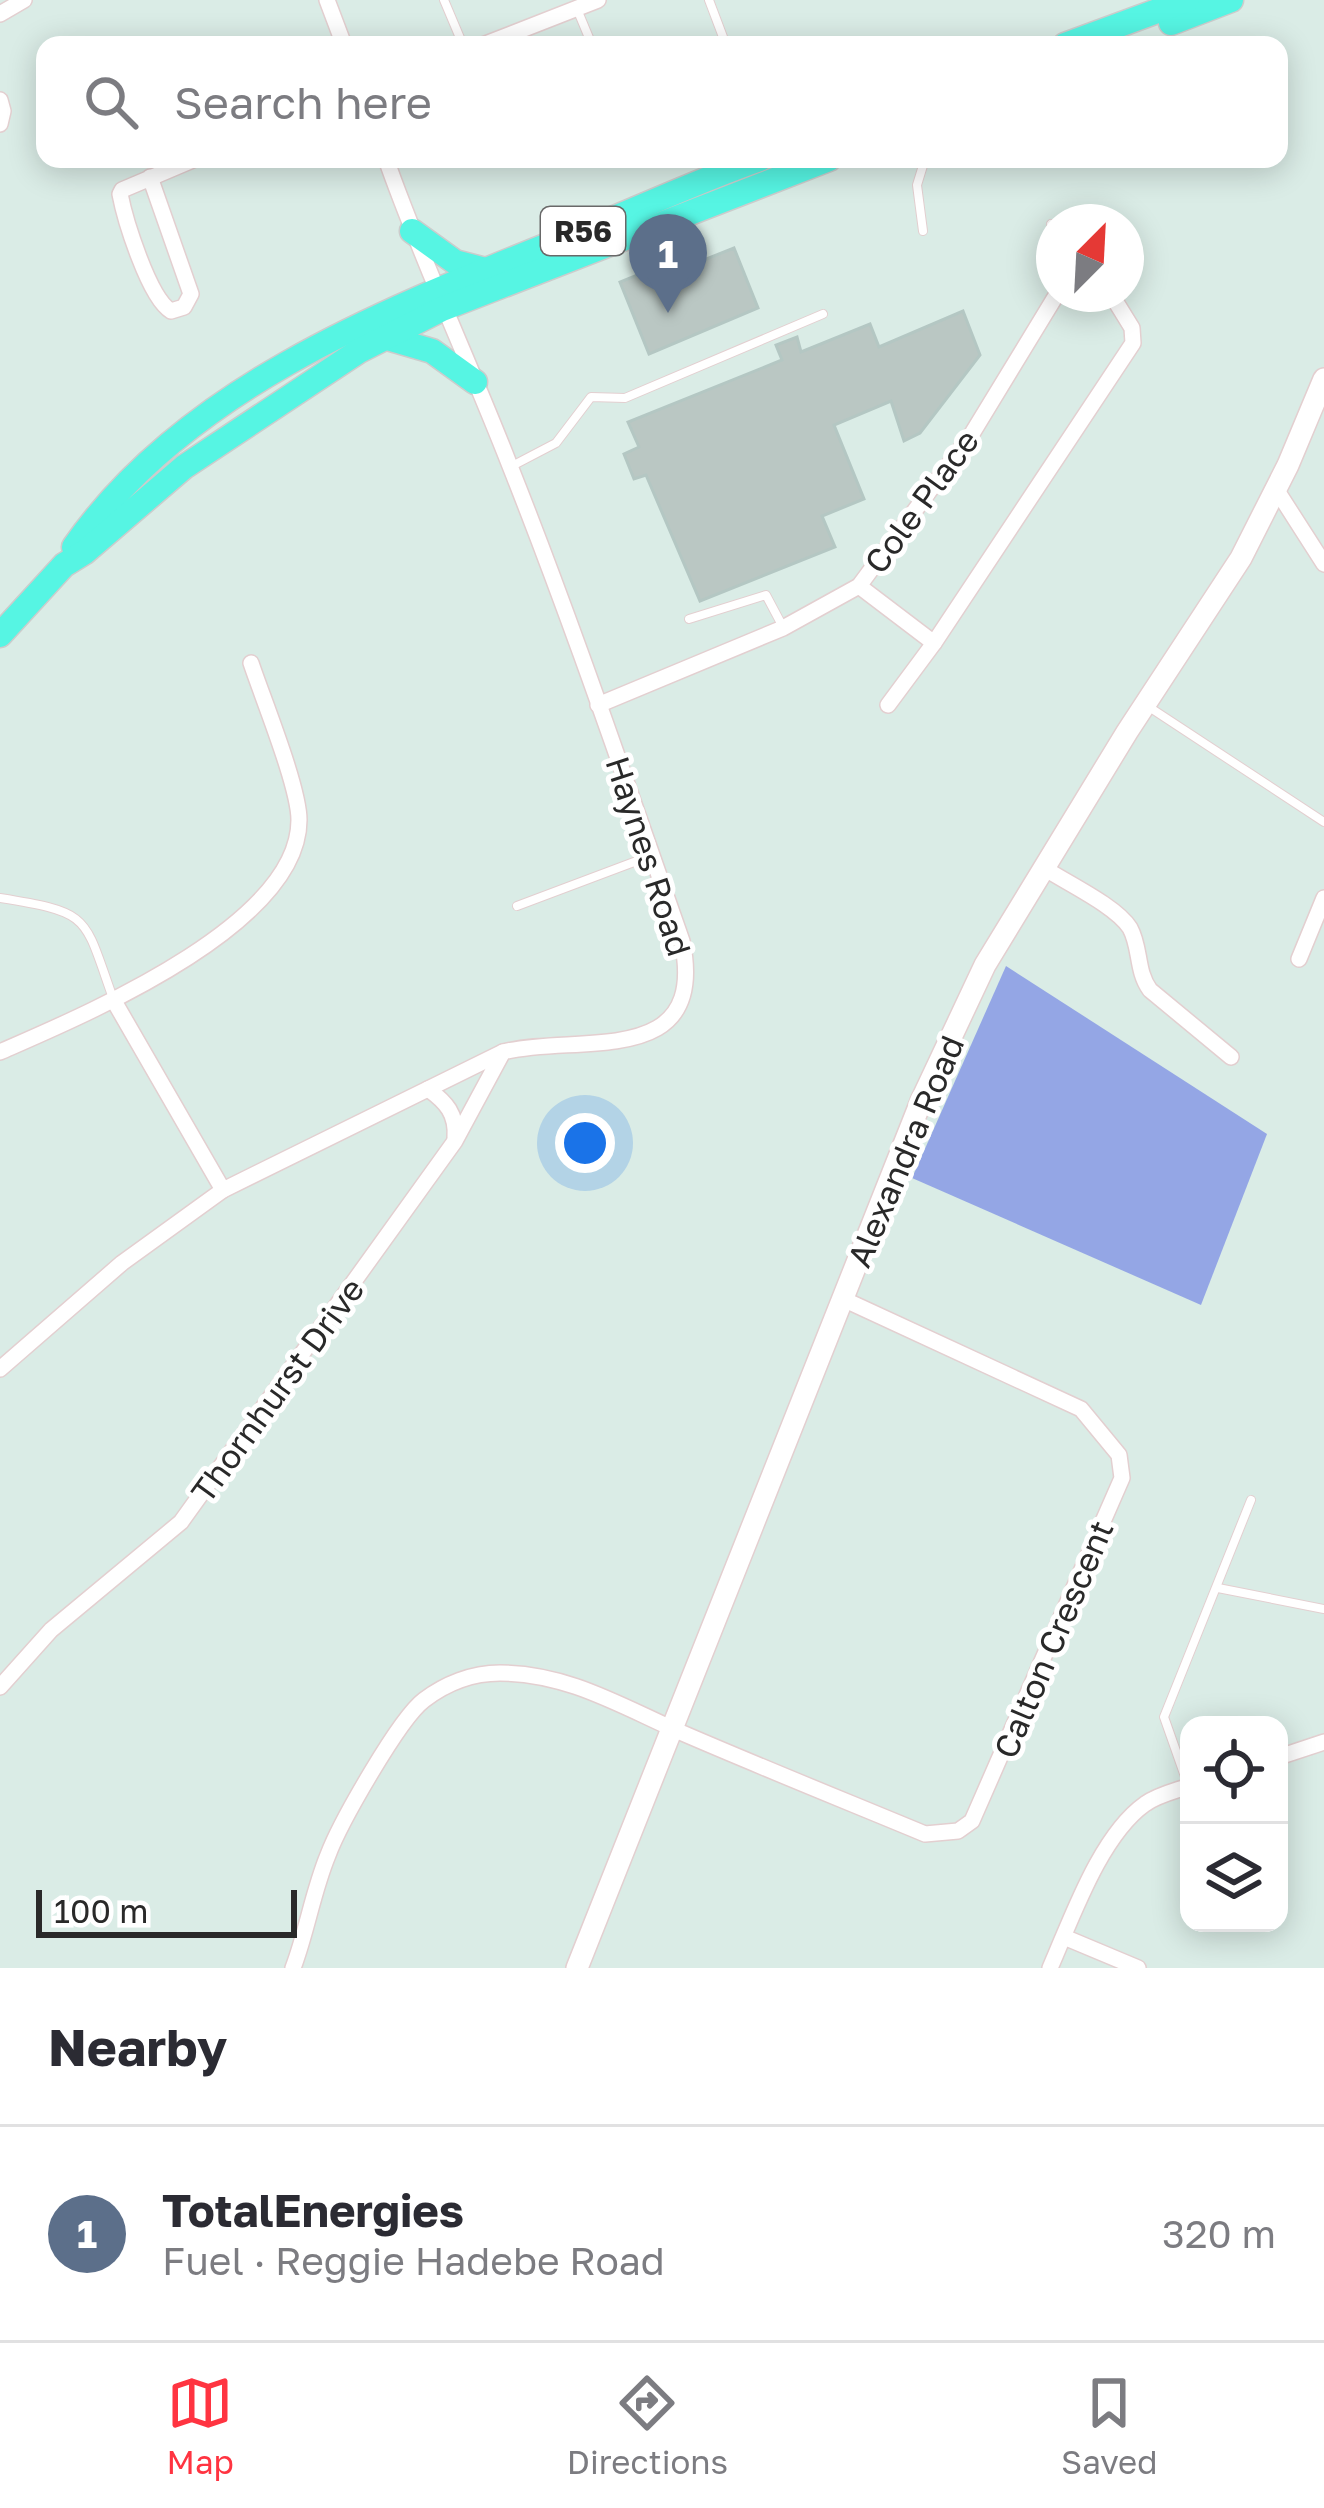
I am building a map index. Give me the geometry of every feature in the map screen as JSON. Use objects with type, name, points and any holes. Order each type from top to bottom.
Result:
[{"type":"main road","points":[[1089,36],[1187,0]]},
{"type":"main road","points":[[1136,36],[1231,0]]},
{"type":"main road","name":"R56","points":[[0,635],[64,565],[217,443],[484,269],[737,168]]},
{"type":"main road","name":"R56","points":[[64,565],[75,544],[134,476],[201,422],[316,348],[438,299],[805,168]]},
{"type":"main road","points":[[412,231],[454,262],[484,269]]},
{"type":"main road","points":[[384,337],[432,351],[476,382]]},
{"type":"street","points":[[0,14],[24,0]]},
{"type":"street","points":[[327,0],[341,36]]},
{"type":"street","points":[[505,36],[598,0]]},
{"type":"street","points":[[0,100],[0,124]]},
{"type":"street","points":[[150,178],[191,294],[184,307],[171,310],[162,306],[146,272],[120,197],[122,190],[150,178],[174,168]]},
{"type":"street","name":"Haynes Road","points":[[0,1369],[122,1263],[223,1190],[503,1052],[535,1043],[627,1042],[670,1017],[683,993],[687,969],[598,705],[510,466],[438,299],[389,168]]},
{"type":"street","name":"Cole Place","points":[[598,705],[783,628],[859,586],[973,432],[1046,312]]},
{"type":"street","points":[[888,705],[1133,344],[1132,328],[1122,312]]},
{"type":"street","name":"Alexandra Road","points":[[577,1968],[922,1099],[985,965],[1240,558],[1324,379]]},
{"type":"street","points":[[1276,489],[1324,563]]},
{"type":"street","points":[[859,586],[934,643]]},
{"type":"street","points":[[0,1052],[114,1001],[228,929],[265,894],[294,854],[299,809],[250,663]]},
{"type":"street","points":[[1044,868],[1129,926],[1141,977],[1150,990],[1231,1057]]},
{"type":"street","points":[[1299,958],[1324,898]]},
{"type":"street","points":[[114,1001],[223,1190]]},
{"type":"street","name":"Thornhurst Drive","points":[[0,1687],[50,1630],[181,1522],[455,1141],[503,1052]]},
{"type":"street","points":[[428,1089],[448,1106],[456,1125],[455,1141]]},
{"type":"street","name":"Calton Crescent","points":[[293,1968],[328,1854],[388,1746],[420,1702],[455,1681],[476,1676],[498,1672],[532,1676],[600,1693],[675,1730],[925,1834],[958,1831],[972,1821],[1122,1478],[1119,1455],[1081,1409],[843,1299]]},
{"type":"street","points":[[1288,1754],[1324,1742]]},
{"type":"street","points":[[1050,1968],[1124,1822],[1149,1800],[1180,1789]]},
{"type":"street","points":[[1064,1937],[1138,1968]]},
{"type":"lane","points":[[444,0],[459,36]]},
{"type":"lane","points":[[709,0],[723,36]]},
{"type":"lane","points":[[577,7],[588,36]]},
{"type":"lane","points":[[923,168],[917,184],[923,231]]},
{"type":"lane","points":[[510,466],[556,443],[591,398],[625,398],[823,314]]},
{"type":"lane","points":[[688,619],[766,595],[783,628]]},
{"type":"lane","points":[[1145,704],[1324,822]]},
{"type":"lane","points":[[517,906],[651,856]]},
{"type":"lane","points":[[0,898],[58,907],[77,917],[92,940],[114,1001]]},
{"type":"lane","points":[[1180,1761],[1164,1717],[1251,1500]]},
{"type":"lane","points":[[1218,1588],[1324,1609]]},
{"type":"shaded area","points":[[1006,966],[1267,1134],[1201,1305],[912,1178]]},
{"type":"building","points":[[734,248],[758,308],[649,354],[620,282],[672,261],[676,271]]},
{"type":"building","points":[[963,311],[980,355],[920,433],[904,441],[891,401],[834,425],[864,499],[822,516],[835,547],[700,601],[646,475],[634,479],[624,454],[639,447],[628,422],[782,360],[776,345],[797,337],[801,352],[870,324],[879,347]]},
{"type":"place","name":"TotalEnergies","points":[[668,313]]}]
